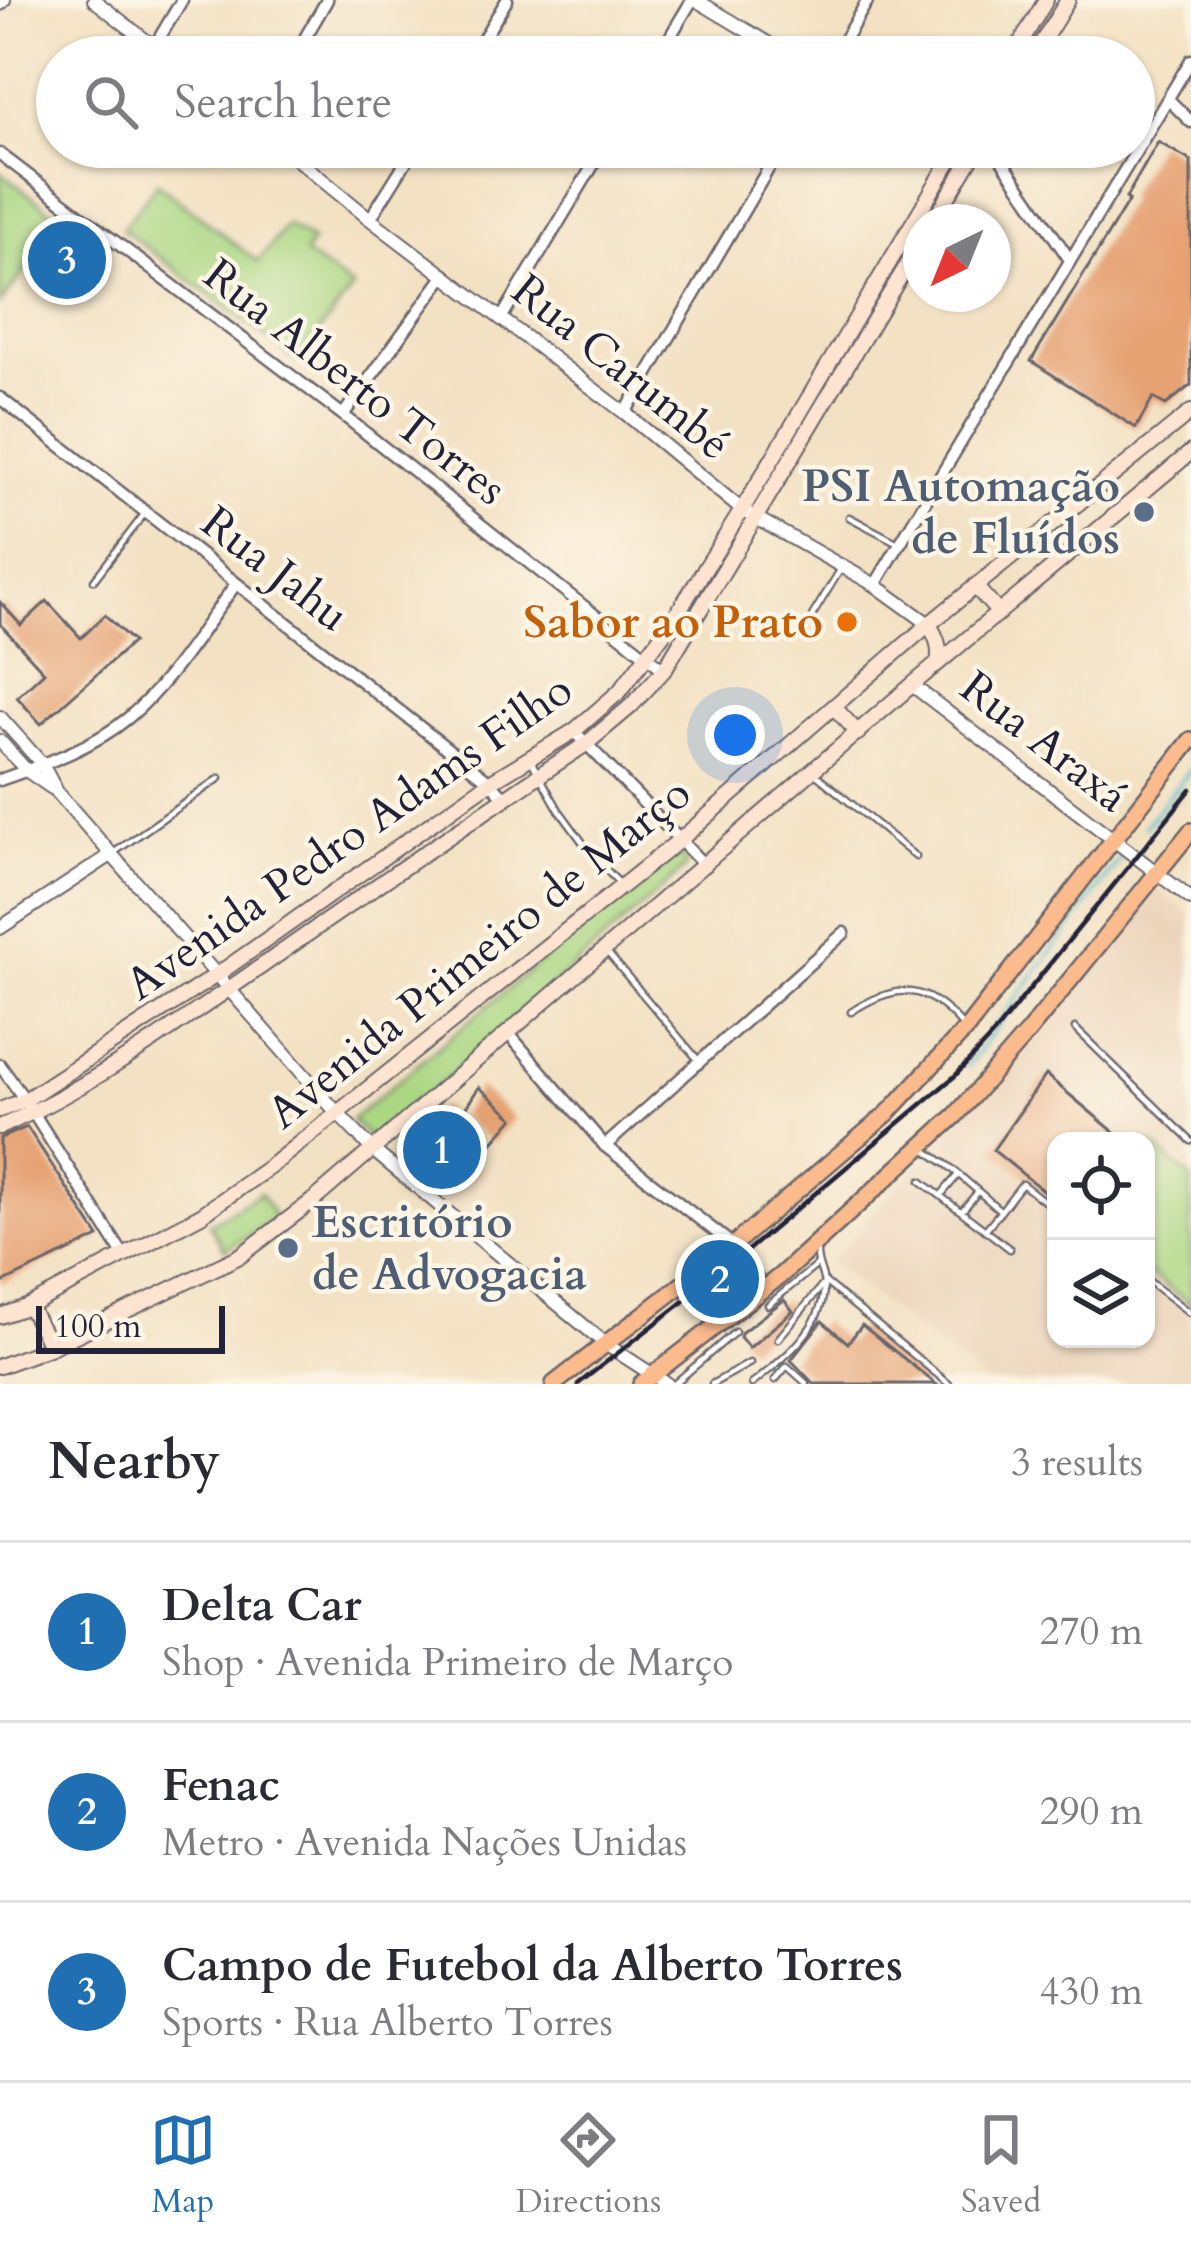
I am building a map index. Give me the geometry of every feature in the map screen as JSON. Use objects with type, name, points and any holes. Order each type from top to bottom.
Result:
[{"type":"main road","points":[[1025,36],[1046,0]]},
{"type":"main road","points":[[1046,36],[1068,0]]},
{"type":"main road","name":"Avenida Pedro Adams Filho","points":[[0,1110],[29,1106],[90,1080],[586,744],[631,706],[664,670],[748,515],[953,168]]},
{"type":"main road","name":"Avenida Pedro Adams Filho","points":[[940,204],[955,168]]},
{"type":"main road","name":"Avenida Pedro Adams Filho","points":[[0,1127],[490,782],[574,731],[620,692],[748,515],[903,270]]},
{"type":"main road","name":"Avenida Primeiro de Março","points":[[0,1316],[29,1306],[201,1215],[338,1114],[681,839],[929,624],[1190,415]]},
{"type":"main road","name":"Avenida Primeiro de Março","points":[[0,1366],[51,1347],[240,1256],[374,1151],[911,685],[1191,452]]},
{"type":"main road","points":[[975,586],[999,613]]},
{"type":"main road","points":[[929,624],[938,640],[938,663]]},
{"type":"main road","points":[[834,707],[858,733]]},
{"type":"main road","points":[[554,1384],[733,1245],[888,1113],[966,1030],[1191,740]]},
{"type":"main road","points":[[659,1382],[956,1115],[1191,831]]},
{"type":"main road","points":[[29,1306],[51,1347]]},
{"type":"street","points":[[94,0],[141,36]]},
{"type":"street","points":[[160,36],[182,0]]},
{"type":"street","points":[[307,36],[327,0]]},
{"type":"street","points":[[485,36],[507,0]]},
{"type":"street","points":[[671,36],[694,0],[755,36]]},
{"type":"street","points":[[847,36],[868,0]]},
{"type":"street","points":[[1155,120],[1191,61]]},
{"type":"street","points":[[1168,99],[1191,122]]},
{"type":"street","name":"Rua Alberto Torres","points":[[0,154],[344,416],[664,670]]},
{"type":"street","name":"Rua Carumbé","points":[[308,168],[625,413],[748,515],[875,585],[929,624]]},
{"type":"street","points":[[370,219],[402,168]]},
{"type":"street","points":[[502,317],[591,168]]},
{"type":"street","points":[[625,413],[770,168]]},
{"type":"street","points":[[1006,168],[1070,260]]},
{"type":"street","points":[[875,585],[1126,168]]},
{"type":"street","points":[[344,416],[445,275]]},
{"type":"street","name":"Rua Jahu","points":[[0,398],[505,798]]},
{"type":"street","points":[[0,779],[94,740],[128,719],[160,686],[236,584]]},
{"type":"street","name":"Rua Araxá","points":[[911,685],[1191,899]]},
{"type":"street","points":[[0,716],[111,855],[374,1151],[607,1345],[659,1382]]},
{"type":"street","points":[[574,731],[705,866]]},
{"type":"street","points":[[0,741],[26,770],[57,792]]},
{"type":"street","points":[[0,928],[111,855]]},
{"type":"street","points":[[605,1146],[844,933]]},
{"type":"street","points":[[509,1034],[605,1146],[733,1245]]},
{"type":"street","points":[[0,1065],[124,1256]]},
{"type":"lane","points":[[94,580],[145,512]]},
{"type":"lane","points":[[849,517],[900,544]]},
{"type":"lane","points":[[812,616],[842,567]]},
{"type":"lane","points":[[530,759],[570,825],[621,885]]},
{"type":"lane","points":[[813,772],[916,857]]},
{"type":"lane","points":[[111,855],[220,778]]},
{"type":"lane","points":[[606,951],[700,1061]]},
{"type":"lane","points":[[851,1012],[872,998],[915,992],[940,1002],[966,1030]]},
{"type":"lane","points":[[1075,1028],[1191,1142]]},
{"type":"lane","points":[[919,1146],[1001,1210]]},
{"type":"lane","points":[[941,1195],[958,1174]]},
{"type":"lane","points":[[921,1181],[1010,1249]]},
{"type":"lane","points":[[985,1230],[1022,1184],[1047,1203]]},
{"type":"lane","points":[[962,1211],[978,1192]]},
{"type":"lane","points":[[818,1243],[817,1265],[825,1282],[949,1384]]},
{"type":"lane","points":[[768,1305],[817,1265]]},
{"type":"lane","points":[[778,1339],[825,1282]]},
{"type":"lane","points":[[752,1384],[808,1330],[821,1306],[825,1282]]},
{"type":"lane","points":[[1155,1286],[1191,1314]]},
{"type":"lane","points":[[659,1382],[735,1332]]},
{"type":"lane","points":[[712,1384],[750,1363]]},
{"type":"lane","points":[[775,1380],[788,1366],[807,1384]]},
{"type":"shaded area","points":[[1153,886],[1191,916],[1191,1384],[987,1384],[830,1262],[961,1116]]},
{"type":"green space","points":[[0,172],[63,220],[0,304]]},
{"type":"green space","points":[[157,183],[258,262],[287,225],[312,241],[305,254],[353,288],[297,361],[122,229]]},
{"type":"green space","points":[[68,222],[103,249],[66,299],[32,270]]},
{"type":"green space","points":[[676,853],[686,862],[684,869],[374,1143],[351,1120],[668,855]]},
{"type":"green space","points":[[1155,1147],[1191,1179],[1191,1305],[1155,1277]]},
{"type":"green space","points":[[260,1193],[276,1219],[225,1250],[209,1224]]},
{"type":"building","points":[[1158,142],[1191,161],[1191,385],[1166,405],[1153,398],[1136,428],[1031,361],[1129,200],[1143,168],[1155,168]]},
{"type":"building","points":[[47,601],[81,638],[105,615],[133,642],[41,724],[17,697],[44,672],[0,624],[0,602],[21,625]]},
{"type":"building","points":[[1046,1075],[1114,1132],[1047,1132],[1047,1194],[993,1150]]},
{"type":"building","points":[[479,1087],[514,1118],[492,1143],[461,1115]]},
{"type":"building","points":[[441,1106],[445,1110],[415,1137],[452,1166],[446,1137],[452,1128],[464,1125],[469,1144],[463,1154],[479,1168],[461,1185],[401,1139]]},
{"type":"building","points":[[27,1127],[99,1237],[0,1284],[0,1138]]},
{"type":"building","points":[[744,1252],[762,1275],[708,1317],[690,1294]]},
{"type":"building","points":[[784,1300],[793,1311],[749,1348],[740,1337],[742,1332]]},
{"type":"building","points":[[822,1321],[848,1343],[862,1325],[936,1384],[814,1384],[791,1360]]},
{"type":"waterway","points":[[1145,827],[1191,769]]},
{"type":"waterway","points":[[967,1066],[1122,856]]},
{"type":"railway","points":[[578,1384],[718,1275],[955,1076],[1191,789]]},
{"type":"place","name":"Campo de Futebol da Alberto Torres","points":[[67,260]]},
{"type":"place","name":"PSI Automação de Fluídos","points":[[1144,512]]},
{"type":"place","name":"Sabor ao Prato","points":[[847,622]]},
{"type":"place","name":"Delta Car","points":[[442,1150]]},
{"type":"place","name":"Escritório de Advogacia","points":[[288,1248]]},
{"type":"place","name":"Fenac","points":[[720,1279]]}]
